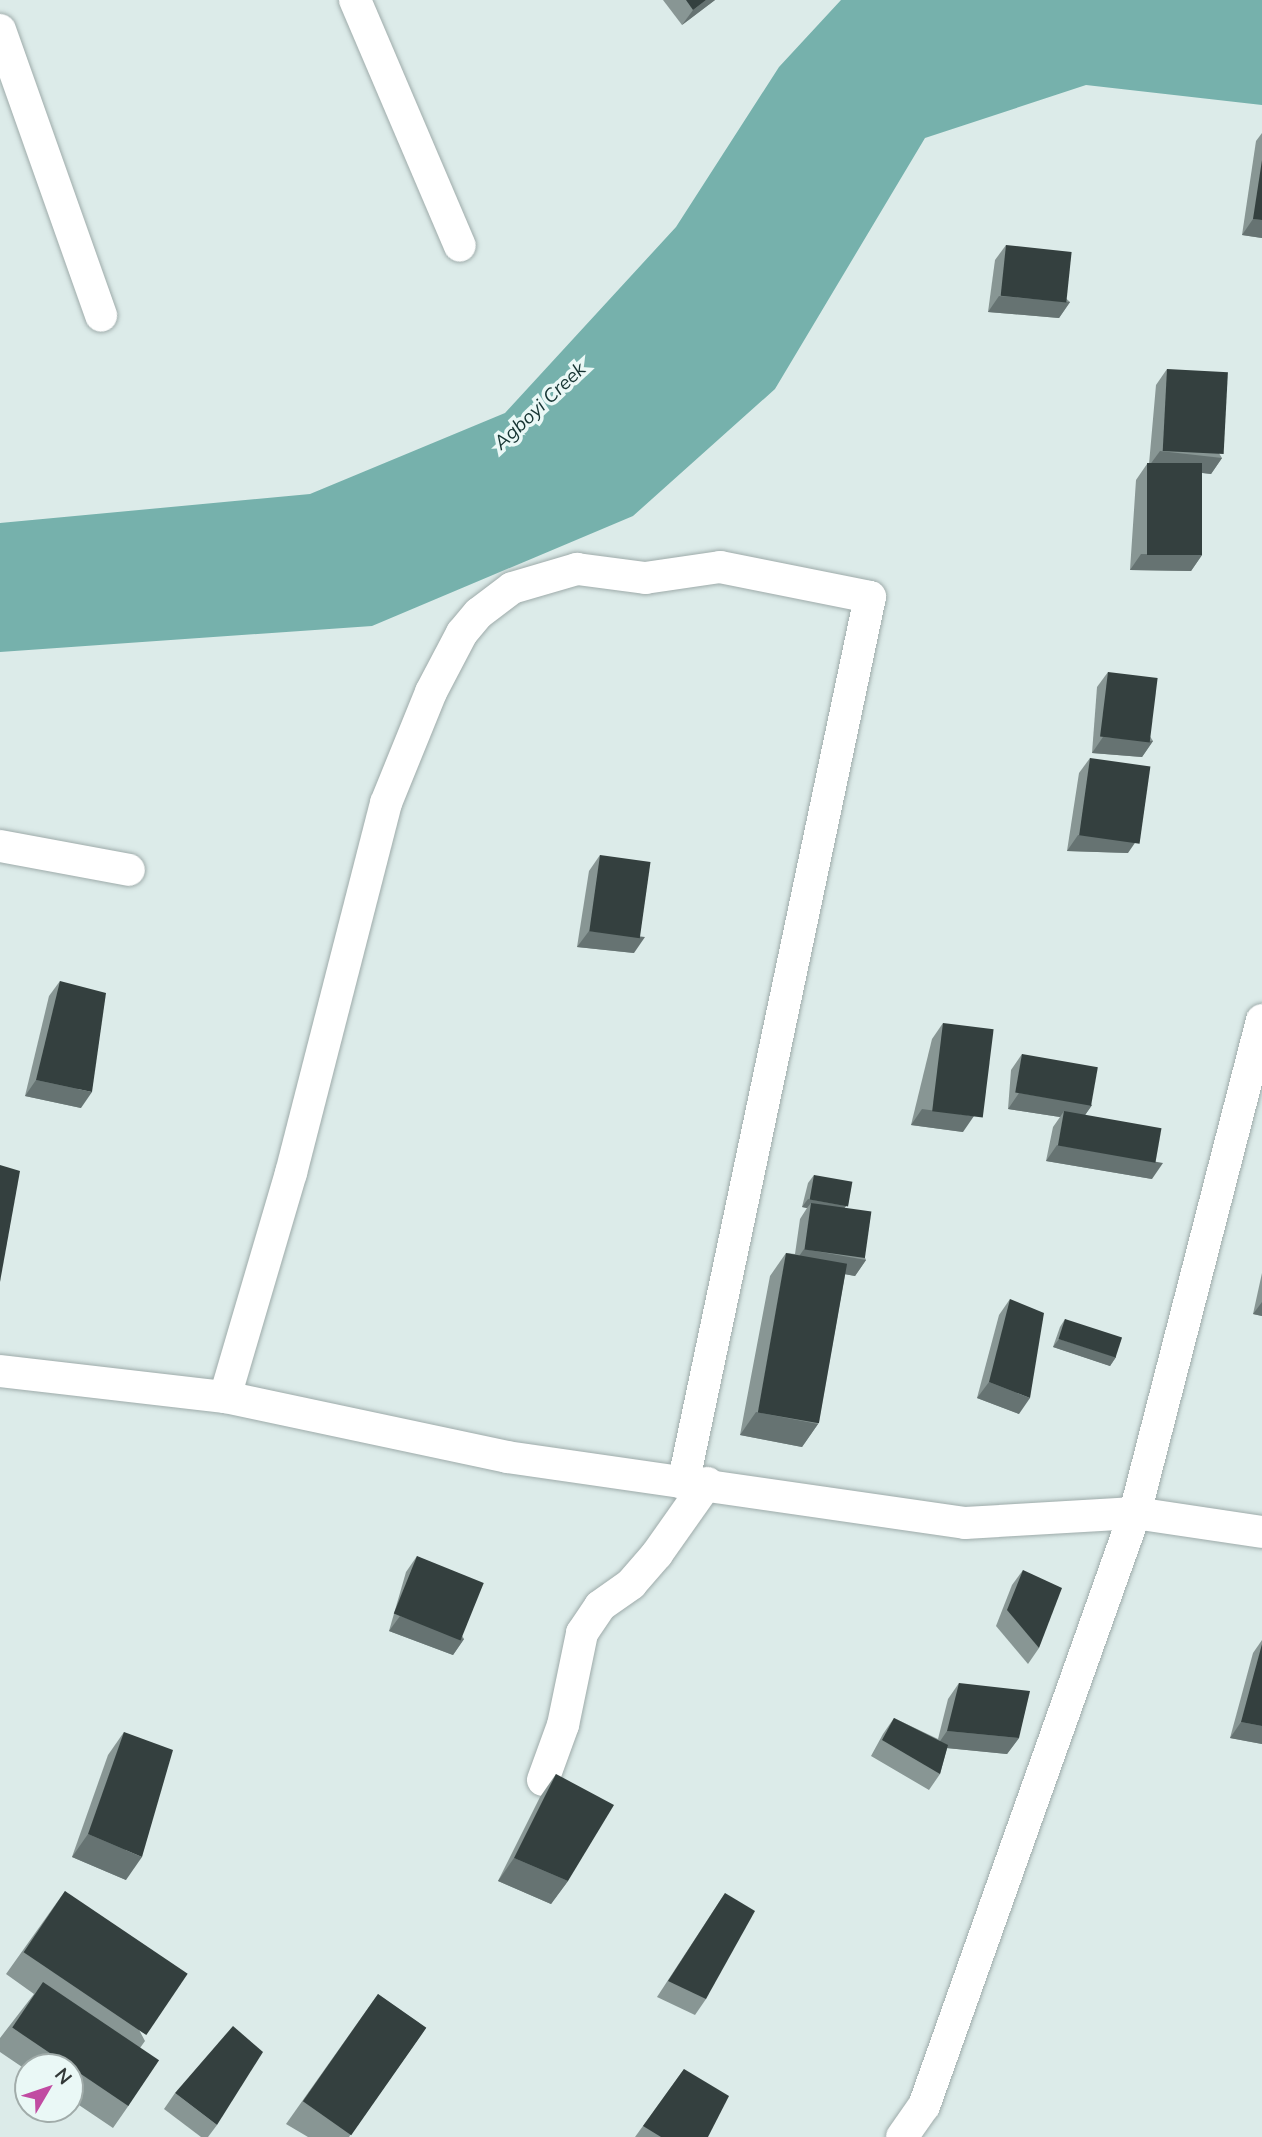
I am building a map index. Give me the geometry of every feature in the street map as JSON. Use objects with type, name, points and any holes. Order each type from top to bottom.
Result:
[{"type":"street","points":[[355,0],[460,246]]},
{"type":"street","points":[[0,30],[101,316]]},
{"type":"street","points":[[225,1397],[292,1173],[386,803],[431,692],[462,633],[479,612],[512,588],[577,569],[645,578],[720,567],[870,597],[695,1484],[657,1554],[631,1584],[600,1606],[582,1633],[563,1726],[543,1780]]},
{"type":"street","points":[[0,846],[129,870]]},
{"type":"street","points":[[902,2137],[924,2106],[1135,1513],[1262,1020]]},
{"type":"street","points":[[0,1371],[225,1397],[507,1457],[965,1523],[1135,1513],[1262,1532]]},
{"type":"water","name":"Agboyi Creek","points":[[841,0],[1262,0],[1262,105],[1086,85],[925,138],[775,389],[633,516],[372,626],[0,652],[0,523],[310,494],[505,413],[676,227],[779,67]]},
{"type":"building","points":[[686,0],[706,0],[693,10]]},
{"type":"building","points":[[1262,160],[1262,220],[1253,219]]},
{"type":"building","points":[[1006,245],[1072,252],[1066,303],[1001,296]]},
{"type":"building","points":[[1167,369],[1228,372],[1224,454],[1163,451]]},
{"type":"building","points":[[1147,463],[1202,463],[1202,555],[1147,555]]},
{"type":"building","points":[[1108,672],[1158,678],[1150,743],[1100,737]]},
{"type":"building","points":[[1090,758],[1150,766],[1140,844],[1079,835]]},
{"type":"building","points":[[600,855],[651,862],[640,938],[589,931]]},
{"type":"building","points":[[60,981],[106,993],[92,1092],[36,1080]]},
{"type":"building","points":[[943,1023],[994,1029],[983,1118],[932,1111]]},
{"type":"building","points":[[1022,1054],[1098,1067],[1091,1106],[1015,1092]]},
{"type":"building","points":[[1064,1111],[1161,1128],[1155,1163],[1058,1145]]},
{"type":"building","points":[[0,1165],[20,1171],[0,1282]]},
{"type":"building","points":[[814,1175],[852,1182],[848,1206],[810,1200]]},
{"type":"building","points":[[811,1203],[871,1211],[865,1258],[804,1250]]},
{"type":"building","points":[[786,1253],[847,1264],[819,1423],[758,1413]]},
{"type":"building","points":[[1010,1299],[1044,1313],[1030,1398],[989,1382]]},
{"type":"building","points":[[1065,1319],[1122,1338],[1116,1358],[1059,1339]]},
{"type":"building","points":[[417,1556],[484,1583],[461,1640],[394,1613]]},
{"type":"building","points":[[1023,1570],[1062,1588],[1039,1648],[1007,1610]]},
{"type":"building","points":[[1262,1644],[1262,1726],[1241,1722]]},
{"type":"building","points":[[959,1683],[1030,1691],[1019,1738],[947,1731]]},
{"type":"building","points":[[894,1718],[948,1745],[940,1774],[882,1740]]},
{"type":"building","points":[[124,1732],[173,1750],[142,1857],[88,1834]]},
{"type":"building","points":[[556,1774],[614,1805],[568,1881],[514,1858]]},
{"type":"building","points":[[65,1891],[188,1974],[146,2035],[24,1952]]},
{"type":"building","points":[[725,1893],[755,1911],[706,1999],[668,1981]]},
{"type":"building","points":[[43,1982],[159,2060],[128,2106],[84,2076],[84,2053],[50,2053],[12,2028]]},
{"type":"building","points":[[378,1994],[426,2028],[351,2135],[303,2101]]},
{"type":"building","points":[[233,2026],[263,2052],[217,2125],[175,2093]]},
{"type":"building","points":[[684,2069],[729,2096],[708,2137],[661,2137],[643,2126]]}]
